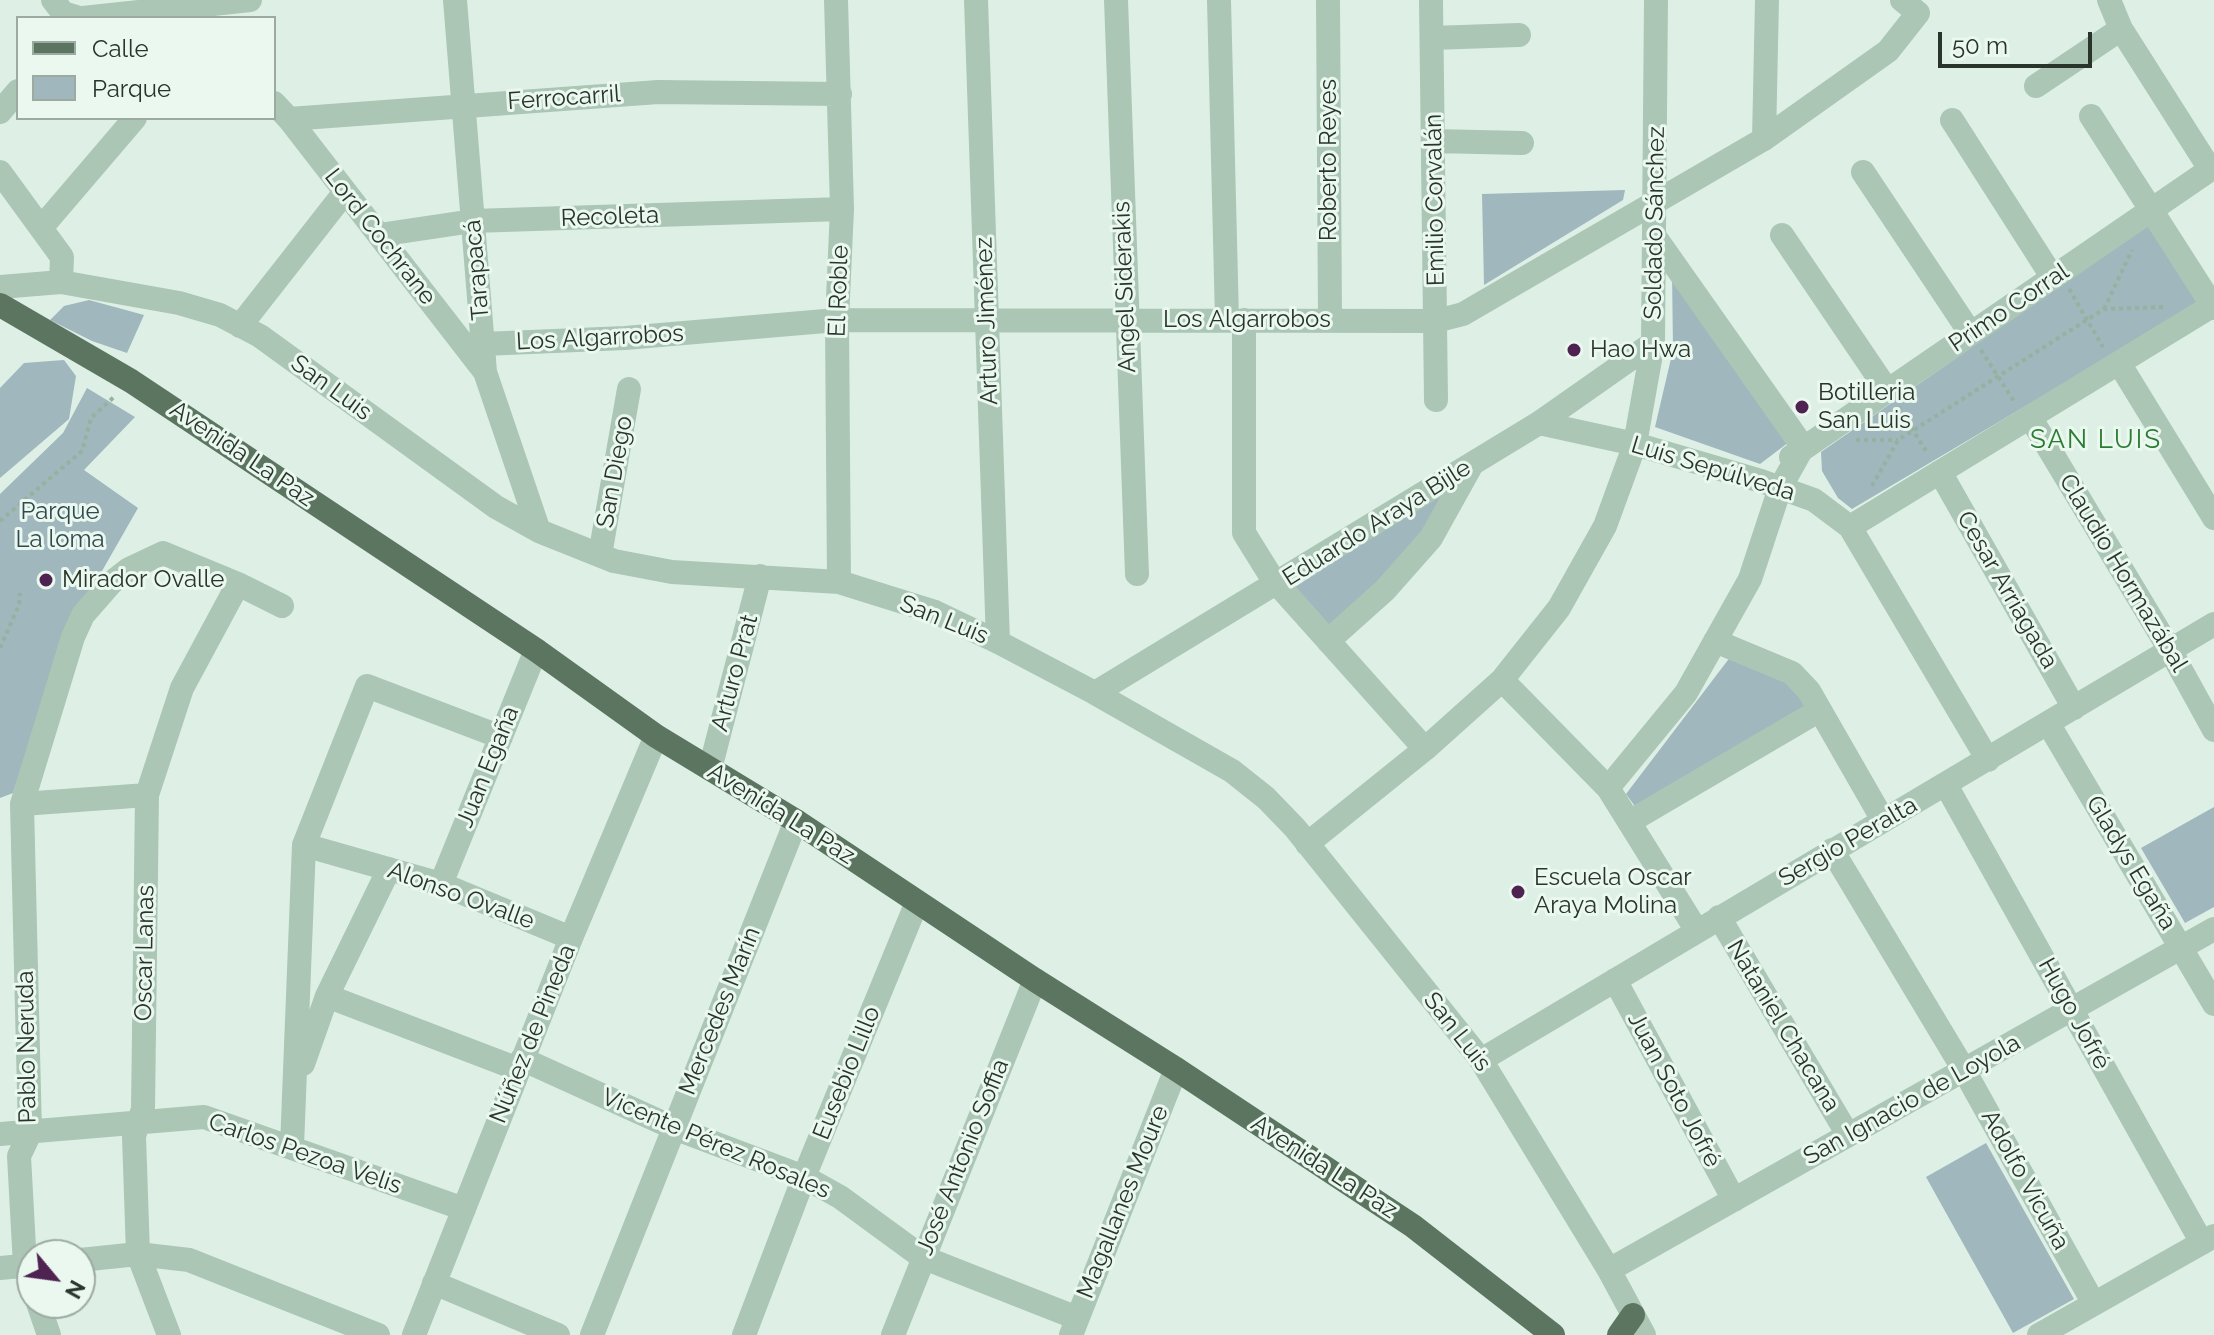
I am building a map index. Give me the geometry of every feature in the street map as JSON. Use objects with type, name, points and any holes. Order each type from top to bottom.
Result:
[{"type":"main road","name":"Avenida La Paz","points":[[0,305],[131,381],[536,650],[656,736],[796,821],[1413,1226],[1553,1335]]},
{"type":"main road","points":[[1619,1335],[1639,1325]]},
{"type":"street","points":[[53,0],[63,13],[74,16]]},
{"type":"street","points":[[99,16],[250,0]]},
{"type":"street","name":"Tarapacá","points":[[455,0],[485,372],[539,531]]},
{"type":"street","name":"El Roble","points":[[836,0],[842,209],[837,320],[839,582]]},
{"type":"street","name":"Arturo Jiménez","points":[[976,0],[998,642]]},
{"type":"street","name":"Angel Siderakis","points":[[1116,0],[1137,574]]},
{"type":"street","points":[[1219,0],[1244,533],[1277,584],[1425,749]]},
{"type":"street","name":"Roberto Reyes","points":[[1328,0],[1330,319]]},
{"type":"street","name":"Emilio Corvalán","points":[[1431,0],[1436,400]]},
{"type":"street","name":"Soldado Sánchez","points":[[1307,844],[1425,749],[1502,680],[1559,608],[1605,526],[1635,444],[1653,343],[1656,0]]},
{"type":"street","points":[[1764,139],[1767,0]]},
{"type":"street","points":[[2109,0],[2121,29],[2212,168]]},
{"type":"street","name":"Los Algarrobos","points":[[483,344],[625,338],[837,320],[1436,321],[1463,314],[1764,139],[1888,51],[1910,6]]},
{"type":"street","points":[[2036,86],[2121,29]]},
{"type":"street","points":[[1432,38],[1519,35]]},
{"type":"street","name":"Ferrocarril","points":[[282,111],[464,105],[658,92],[840,94]]},
{"type":"street","points":[[0,112],[16,93]]},
{"type":"street","name":"Lord Cochrane","points":[[282,111],[485,372]]},
{"type":"street","points":[[1850,527],[2213,307],[2091,116]]},
{"type":"street","points":[[41,228],[133,120]]},
{"type":"street","points":[[1952,120],[2056,276]]},
{"type":"street","points":[[1434,141],[1522,143]]},
{"type":"street","name":"Primo Corral","points":[[1771,484],[1803,447],[2212,168]]},
{"type":"street","points":[[0,172],[62,257],[61,282]]},
{"type":"street","points":[[1863,172],[1971,334]]},
{"type":"street","points":[[240,326],[345,192]]},
{"type":"street","name":"Recoleta","points":[[379,235],[473,221],[842,209]]},
{"type":"street","points":[[1782,235],[1887,390]]},
{"type":"street","points":[[1655,237],[1803,447]]},
{"type":"street","name":"San Luis","points":[[0,287],[61,282],[179,303],[220,315],[260,336],[496,507],[539,531],[614,561],[672,572],[839,582],[935,612],[1095,693],[1232,771],[1266,798],[1307,844],[1481,1060],[1639,1325]]},
{"type":"street","name":"Eduardo Araya Bijle","points":[[1095,693],[1539,423],[1653,343]]},
{"type":"street","points":[[2117,364],[2214,518]]},
{"type":"street","name":"San Diego","points":[[600,555],[629,389]]},
{"type":"street","name":"Claudio Hormazábal","points":[[2028,418],[2170,650],[2214,730]]},
{"type":"street","name":"Luis Sepúlveda","points":[[1539,423],[1635,444],[1771,484],[1814,500],[1850,527],[1988,760]]},
{"type":"street","points":[[1328,641],[1385,590],[1431,538],[1472,464]]},
{"type":"street","name":"Cesar Arriagada","points":[[1940,472],[2074,708]]},
{"type":"street","points":[[1608,788],[1686,693],[1750,579],[1771,484]]},
{"type":"street","name":"Pablo Neruda","points":[[27,1239],[19,1156],[30,1133],[22,804],[73,637],[83,615],[111,583],[129,569],[163,553],[282,606]]},
{"type":"street","name":"Arturo Prat","points":[[710,769],[760,576]]},
{"type":"street","name":"Oscar Lanas","points":[[169,1335],[138,1254],[134,1136],[143,1109],[147,795],[182,688],[238,584]]},
{"type":"street","name":"Sergio Peralta","points":[[1481,1060],[2214,624]]},
{"type":"street","points":[[1715,641],[1792,673],[1809,691],[1883,820]]},
{"type":"street","name":"Juan Egaña","points":[[441,884],[536,650]]},
{"type":"street","points":[[1502,680],[1608,788],[1697,931]]},
{"type":"street","points":[[292,1146],[304,845],[367,686],[501,737]]},
{"type":"street","points":[[1629,822],[1820,710]]},
{"type":"street","name":"Gladys Egaña","points":[[2048,723],[2214,1004]]},
{"type":"street","name":"Núñez de Pineda","points":[[414,1335],[520,1064],[656,736]]},
{"type":"street","name":"Hugo Jofré","points":[[1946,785],[2072,1009],[2208,1240]]},
{"type":"street","points":[[22,804],[147,795]]},
{"type":"street","name":"Mercedes Marín","points":[[592,1335],[796,821]]},
{"type":"street","name":"Alonso Ovalle","points":[[304,845],[441,884],[571,938]]},
{"type":"street","name":"Adolfo Vicuña","points":[[1832,850],[1964,1070],[2094,1304]]},
{"type":"street","points":[[294,1089],[327,996],[389,869]]},
{"type":"street","name":"Eusebio Lillo","points":[[744,1335],[804,1177],[917,902]]},
{"type":"street","name":"Nataniel Chacana","points":[[1719,917],[1848,1135]]},
{"type":"street","name":"San Ignacio de Loyola","points":[[1609,1270],[2214,929]]},
{"type":"street","name":"José Antonio Soffia","points":[[893,1335],[1035,980]]},
{"type":"street","name":"Juan Soto Jofré","points":[[1615,980],[1734,1200]]},
{"type":"street","name":"Vicente Pérez Rosales","points":[[327,996],[520,1064],[674,1128],[804,1177],[840,1197],[922,1257],[1074,1327]]},
{"type":"street","name":"Magallanes Moure","points":[[1074,1327],[1176,1069]]},
{"type":"street","name":"Carlos Pezoa Velis","points":[[0,1134],[204,1117],[464,1209]]},
{"type":"street","points":[[2039,1335],[2208,1240]]},
{"type":"street","points":[[96,1258],[138,1254],[189,1260],[378,1335]]},
{"type":"street","points":[[434,1283],[558,1335]]},
{"type":"path","points":[[2104,309],[2151,210]]},
{"type":"path","points":[[2056,276],[2117,364]]},
{"type":"path","points":[[1870,490],[1898,440],[2104,309],[2166,307]]},
{"type":"path","points":[[1971,334],[2028,418]]},
{"type":"path","points":[[0,521],[82,451],[91,418],[131,381]]},
{"type":"path","points":[[1887,390],[1940,472]]},
{"type":"path","points":[[0,648],[19,605],[20,593]]},
{"type":"green space","points":[[1625,190],[1623,200],[1484,285],[1482,194]]},
{"type":"green space","points":[[2152,222],[2201,302],[1852,509],[1838,498],[1822,471],[1821,452]]},
{"type":"green space","points":[[1672,271],[1789,442],[1760,464],[1655,427],[1673,350]]},
{"type":"green space","points":[[89,300],[144,315],[127,353],[92,341],[50,320],[64,306]]},
{"type":"green space","points":[[64,360],[76,376],[69,419],[0,478],[0,388],[24,363]]},
{"type":"green space","name":"Parque La loma","points":[[87,388],[135,417],[84,470],[138,508],[66,634],[13,793],[0,798],[0,494],[63,433]]},
{"type":"green space","points":[[1454,483],[1414,543],[1331,630],[1295,587]]},
{"type":"green space","points":[[1731,656],[1794,685],[1808,709],[1637,809],[1626,794]]},
{"type":"green space","points":[[2214,807],[2214,907],[2185,923],[2141,848]]},
{"type":"green space","points":[[1986,1143],[2074,1299],[2013,1333],[1926,1177]]},
{"type":"place","name":"Hao Hwa","points":[[1574,350]]},
{"type":"place","name":"Botilleria San Luis","points":[[1802,407]]},
{"type":"place","name":"Mirador Ovalle","points":[[46,580]]},
{"type":"place","name":"Escuela Oscar Araya Molina","points":[[1518,892]]},
{"type":"district","name":"SAN LUIS","points":[[2096,440]]}]
